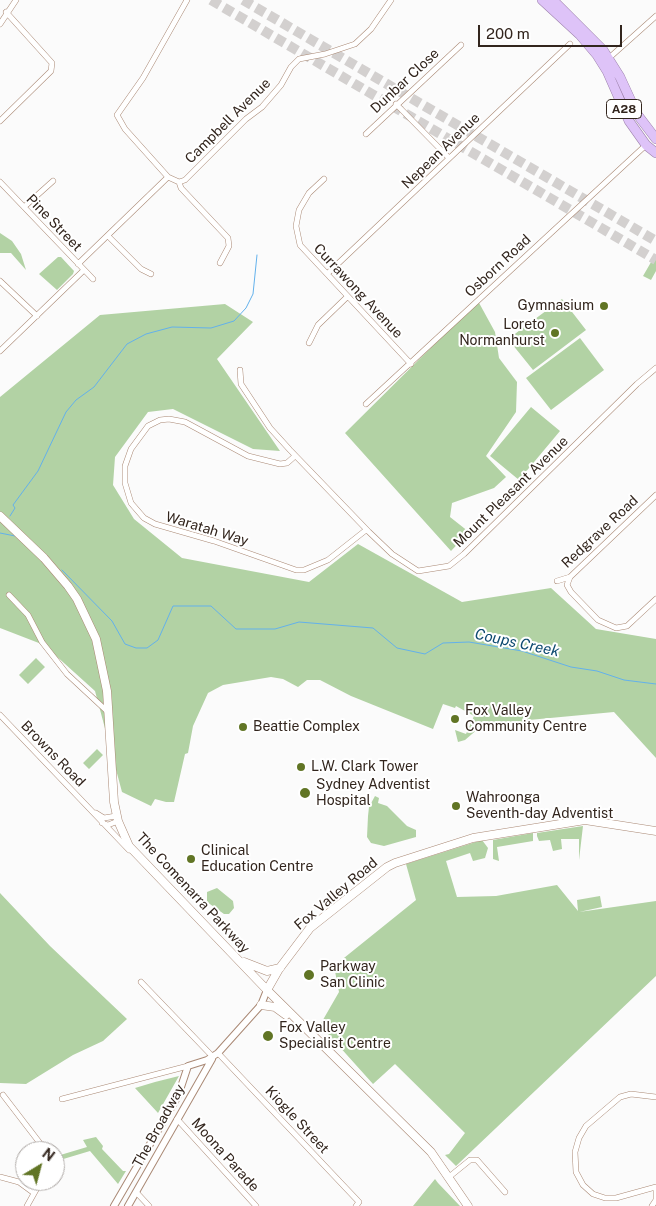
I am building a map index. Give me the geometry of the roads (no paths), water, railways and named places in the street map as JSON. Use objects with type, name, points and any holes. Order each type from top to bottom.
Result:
[{"type":"highway","name":"A28","points":[[542,0],[580,35],[597,54],[607,71],[629,121],[646,145],[656,153]]},
{"type":"highway","name":"A28","points":[[553,0],[594,39],[609,58],[636,114],[656,138]]},
{"type":"main road","name":"The Comenarra Parkway","points":[[0,516],[44,558],[77,599],[100,652],[109,714],[117,819],[129,846],[267,990],[430,1152],[468,1206]]},
{"type":"main road","name":"Fox Valley Road","points":[[267,990],[281,966],[310,928],[387,867],[395,863],[473,838],[585,820],[656,831]]},
{"type":"main road","points":[[233,954],[261,970],[272,971],[281,966]]},
{"type":"main road","points":[[261,1005],[267,1004],[278,1009],[306,1029]]},
{"type":"street","points":[[0,24],[6,12],[16,0]]},
{"type":"street","points":[[187,0],[143,78],[118,112],[118,118],[168,177],[179,182],[181,188],[228,238],[229,246],[220,263]]},
{"type":"street","name":"Campbell Avenue","points":[[179,182],[185,180],[246,119],[262,107],[281,86],[299,58],[325,54],[355,44],[371,29],[391,0]]},
{"type":"street","points":[[0,121],[51,71],[52,63],[6,12]]},
{"type":"street","points":[[609,58],[656,16]]},
{"type":"street","name":"Nepean Avenue","points":[[327,274],[570,44]]},
{"type":"street","name":"Dunbar Close","points":[[366,134],[461,45]]},
{"type":"street","points":[[396,104],[449,158]]},
{"type":"street","points":[[646,145],[656,138]]},
{"type":"street","name":"Osborn Road","points":[[366,404],[646,145]]},
{"type":"street","points":[[78,264],[168,177]]},
{"type":"street","name":"Currawong Avenue","points":[[324,179],[305,198],[296,226],[300,245],[411,364]]},
{"type":"street","points":[[24,208],[53,180]]},
{"type":"street","name":"Pine Street","points":[[0,182],[93,279]]},
{"type":"street","points":[[108,236],[141,269],[151,274]]},
{"type":"street","points":[[0,351],[84,270]]},
{"type":"street","points":[[0,281],[37,316]]},
{"type":"street","points":[[309,343],[318,325],[347,297]]},
{"type":"street","name":"Mount Pleasant Avenue","points":[[240,370],[241,384],[270,428],[366,530],[392,554],[418,571],[448,566],[464,554],[637,384],[656,368]]},
{"type":"street","name":"Waratah Way","points":[[295,456],[287,463],[280,464],[257,459],[241,453],[185,422],[169,419],[160,420],[148,426],[131,450],[125,466],[125,484],[131,502],[144,518],[154,524],[214,541],[296,570],[304,570],[328,560],[366,530]]},
{"type":"street","name":"Redgrave Road","points":[[557,581],[570,578],[656,495]]},
{"type":"street","points":[[570,578],[567,585],[572,592],[598,620],[616,628],[627,626],[656,599]]},
{"type":"street","points":[[9,595],[28,615],[42,642],[67,674],[109,714]]},
{"type":"street","name":"Browns Road","points":[[0,715],[102,823],[142,861]]},
{"type":"street","name":"Browns Road","points":[[89,808],[104,818],[117,819]]},
{"type":"street","points":[[102,823],[108,825],[117,819]]},
{"type":"street","name":"Kiogle Street","points":[[141,982],[357,1204]]},
{"type":"street","name":"Fox Valley Road","points":[[62,1099],[188,1066],[215,1056],[261,1005],[267,990]]},
{"type":"street","name":"The Broadway","points":[[128,1206],[215,1056]]},
{"type":"street","name":"The Broadway","points":[[114,1206],[178,1096],[188,1066]]},
{"type":"street","points":[[652,1206],[656,1200],[656,1189],[616,1198],[605,1198],[593,1194],[583,1185],[576,1172],[575,1152],[579,1138],[586,1126],[620,1097],[631,1094],[656,1097]]},
{"type":"street","points":[[3,1095],[38,1141]]},
{"type":"street","name":"Moona Parade","points":[[177,1119],[256,1206]]},
{"type":"street","points":[[449,1177],[470,1160],[477,1160],[505,1192]]},
{"type":"street","points":[[0,1177],[19,1182],[34,1193],[27,1206]]},
{"type":"street","points":[[136,1192],[149,1206]]},
{"type":"waterway","points":[[10,516],[15,508],[13,505],[38,471],[66,412],[76,400],[94,387],[127,344],[146,334],[172,327],[211,328],[234,321],[246,308],[253,294],[257,255]]},
{"type":"waterway","name":"Coups Creek","points":[[0,533],[15,536]]},
{"type":"waterway","name":"Coups Creek","points":[[22,542],[39,558]]},
{"type":"waterway","name":"Coups Creek","points":[[62,570],[112,621],[125,644],[136,648],[147,648],[158,640],[173,606],[211,606],[236,629],[275,629],[299,622],[373,628],[397,648],[425,654],[443,643],[469,642],[522,651],[571,667],[597,671],[624,680],[656,684]]},
{"type":"tunnel","points":[[211,0],[656,260]]},
{"type":"tunnel","points":[[243,0],[656,241]]},
{"type":"place","name":"Gymnasium","points":[[604,306]]},
{"type":"place","name":"Loreto Normanhurst","points":[[555,333]]},
{"type":"place","name":"Fox Valley Community Centre","points":[[455,719]]},
{"type":"place","name":"Beattie Complex","points":[[243,727]]},
{"type":"place","name":"L.W. Clark Tower","points":[[301,767]]},
{"type":"place","name":"Sydney Adventist Hospital","points":[[305,793]]},
{"type":"place","name":"Wahroonga Seventh-day Adventist","points":[[456,806]]},
{"type":"place","name":"Clinical Education Centre","points":[[191,859]]},
{"type":"place","name":"Parkway San Clinic","points":[[309,975]]},
{"type":"place","name":"Fox Valley Specialist Centre","points":[[268,1036]]}]
